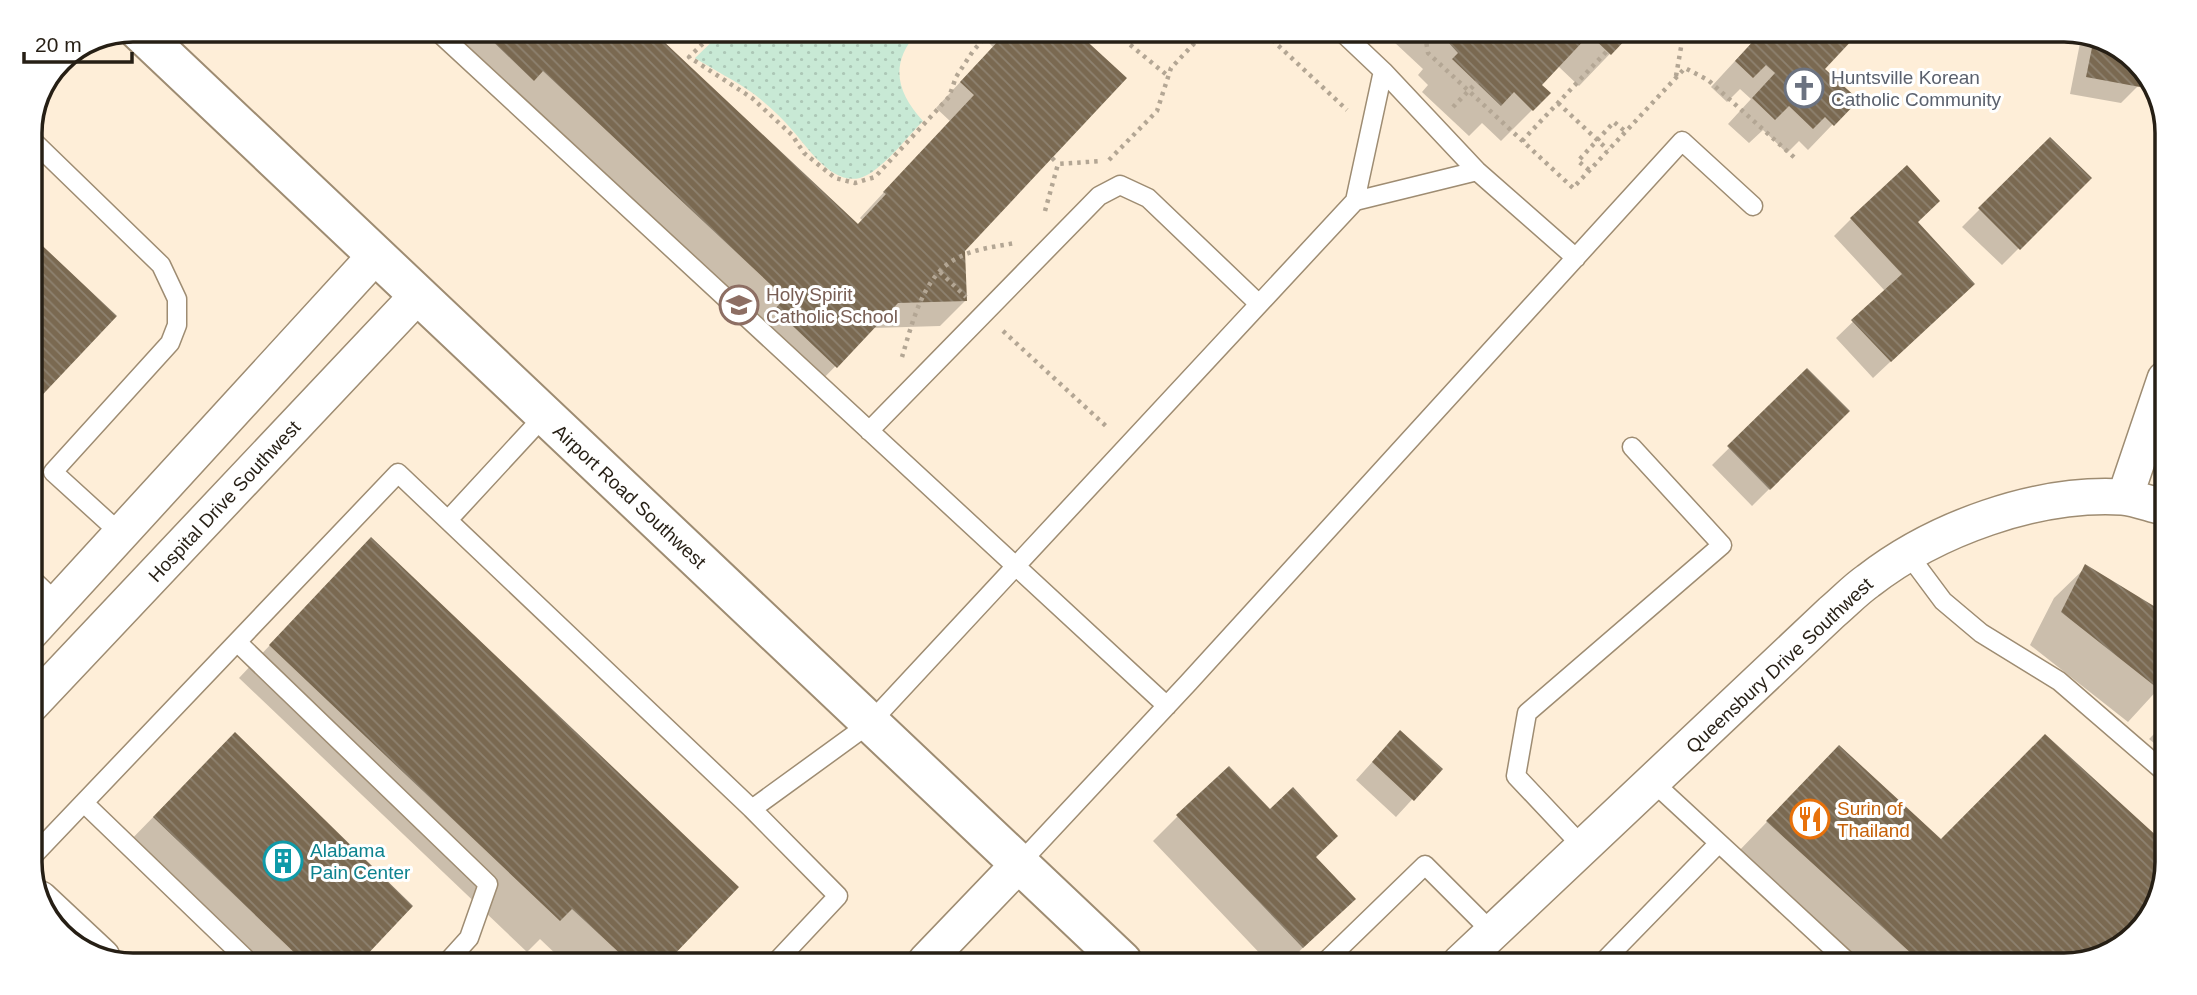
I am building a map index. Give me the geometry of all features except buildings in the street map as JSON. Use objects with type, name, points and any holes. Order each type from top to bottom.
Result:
[{"type":"main road","name":"Airport Road Southwest","points":[[151,42],[1114,953]]},
{"type":"street","points":[[42,620],[376,255]]},
{"type":"street","name":"Hospital Drive Southwest","points":[[42,693],[418,295]]},
{"type":"street","points":[[2125,497],[2155,408]]},
{"type":"street","name":"Queensbury Drive Southwest","points":[[1470,953],[1832,612],[1868,581],[1908,554],[1984,518],[2048,503],[2086,497],[2125,497],[2155,506]]},
{"type":"street","points":[[934,953],[1019,864]]},
{"type":"lane","points":[[449,42],[1167,706]]},
{"type":"lane","points":[[1352,42],[1477,171],[1576,258]]},
{"type":"lane","points":[[752,810],[869,724],[1355,201],[1383,71]]},
{"type":"lane","points":[[1019,864],[1167,706],[1682,141],[1753,206]]},
{"type":"lane","points":[[42,150],[161,265],[177,299],[177,325],[170,343],[53,472],[120,533]]},
{"type":"lane","points":[[1355,201],[1477,171]]},
{"type":"lane","points":[[869,431],[1099,196],[1121,185],[1147,198],[1259,304]]},
{"type":"lane","points":[[448,520],[545,415]]},
{"type":"lane","points":[[1582,846],[1516,776],[1527,713],[1722,545],[1632,447]]},
{"type":"lane","points":[[42,847],[398,473],[752,810],[838,896],[785,953]]},
{"type":"lane","points":[[1908,554],[1943,601],[1982,633],[2059,681],[2155,764]]},
{"type":"lane","points":[[42,589],[57,603]]},
{"type":"lane","points":[[237,642],[488,884],[469,938],[455,953]]},
{"type":"lane","points":[[1653,782],[1838,953]]},
{"type":"lane","points":[[84,803],[241,953]]},
{"type":"lane","points":[[1612,953],[1719,843]]},
{"type":"lane","points":[[1334,953],[1425,865],[1492,932]]},
{"type":"path","points":[[705,42],[689,57],[752,98],[792,135],[804,153],[835,178],[855,183],[875,177],[949,97],[956,77],[981,42]]},
{"type":"path","points":[[1127,42],[1168,76]]},
{"type":"path","points":[[1099,170],[1157,111],[1171,68],[1195,42]]},
{"type":"path","points":[[1274,42],[1355,118]]},
{"type":"path","points":[[1427,42],[1429,53],[1573,188]]},
{"type":"path","points":[[1676,77],[1682,42]]},
{"type":"path","points":[[1522,141],[1607,51]]},
{"type":"path","points":[[1468,91],[1476,82]]},
{"type":"path","points":[[1558,103],[1609,150]]},
{"type":"path","points":[[1589,170],[1578,161],[1614,121],[1626,132]]},
{"type":"path","points":[[1052,158],[1058,164],[1107,161]]},
{"type":"path","points":[[1042,220],[1058,164]]},
{"type":"path","points":[[898,369],[929,284],[940,272],[951,261],[980,249],[1018,242]]},
{"type":"path","points":[[940,272],[1111,430]]},
{"type":"green space","points":[[712,42],[910,42],[902,56],[900,78],[907,100],[923,121],[885,162],[860,178],[850,179],[830,171],[822,164],[784,121],[759,98],[695,58]]},
{"type":"place","name":"Huntsville Korean Catholic Community","points":[[1804,88]]},
{"type":"place","name":"Holy Spirit Catholic School","points":[[739,305]]},
{"type":"place","name":"Surin of Thailand","points":[[1810,819]]},
{"type":"place","name":"Alabama Pain Center","points":[[283,861]]}]
